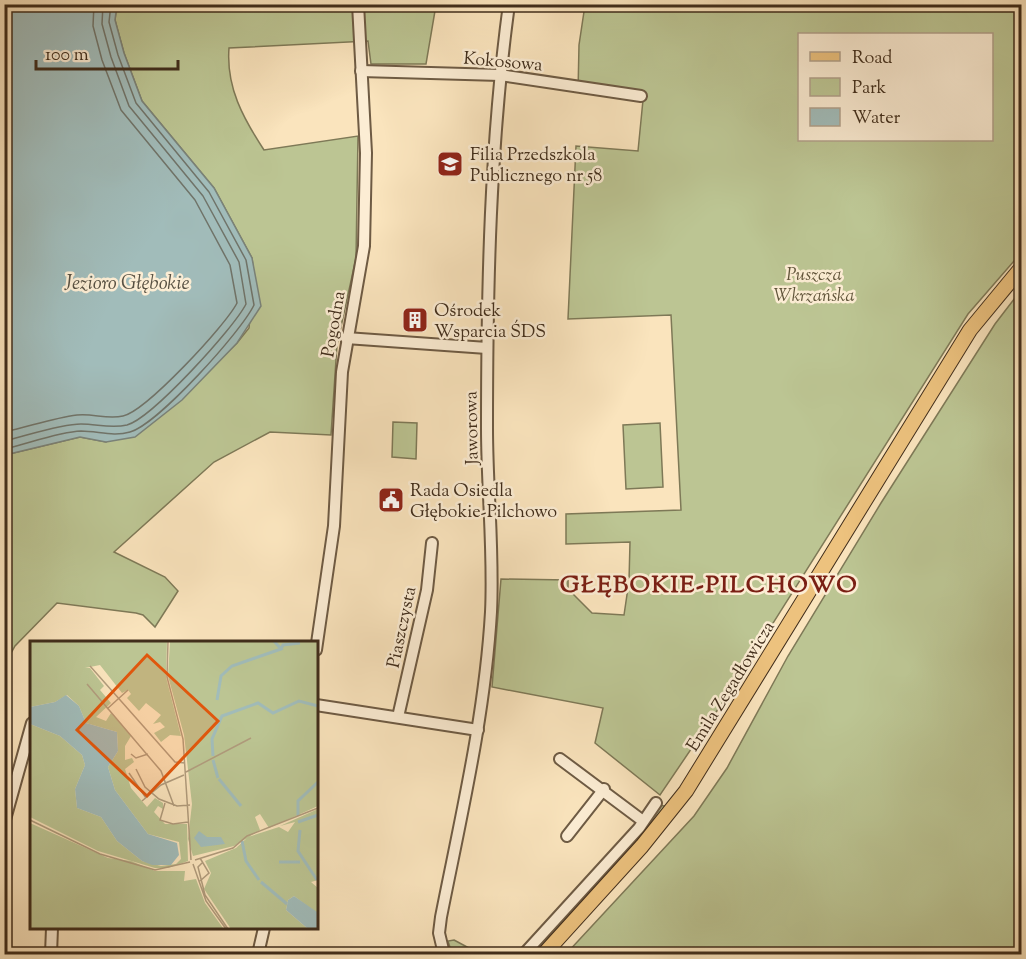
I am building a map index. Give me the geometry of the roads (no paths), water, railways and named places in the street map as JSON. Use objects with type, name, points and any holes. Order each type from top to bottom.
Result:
[{"type":"main road","name":"Emila Zegadłowicza","points":[[544,954],[675,805],[719,740],[970,330],[1022,267]]},
{"type":"street","name":"Pogodna","points":[[317,641],[334,526],[341,383],[346,338],[362,256],[365,226],[366,153],[358,4]]},
{"type":"street","name":"Jaworowa","points":[[444,954],[439,933],[441,917],[478,730],[492,595],[487,348],[500,75],[509,4]]},
{"type":"street","name":"Kokosowa","points":[[361,71],[500,75],[641,96]]},
{"type":"street","points":[[346,338],[487,348]]},
{"type":"street","name":"Piaszczysta","points":[[398,717],[427,590],[432,543]]},
{"type":"street","points":[[318,705],[478,730]]},
{"type":"street","points":[[4,823],[30,730]]},
{"type":"street","points":[[560,759],[604,789],[644,821]]},
{"type":"street","points":[[567,836],[604,789]]},
{"type":"street","points":[[524,954],[644,821],[656,803]]},
{"type":"street","points":[[51,954],[52,929]]},
{"type":"street","points":[[258,954],[264,929]]},
{"type":"water","name":"Jezioro Głębokie","points":[[4,5],[117,5],[115,20],[124,53],[142,101],[214,188],[252,258],[261,306],[237,343],[182,400],[135,437],[106,442],[80,437],[5,455]]},
{"type":"waterway","points":[[1015,954],[1022,954]]},
{"type":"place","name":"Filia Przedszkola Publicznego nr 58","points":[[450,164]]},
{"type":"place","name":"Ośrodek Wsparcia ŚDS","points":[[415,320]]},
{"type":"place","name":"Rada Osiedla Głębokie-Pilchowo","points":[[391,500]]},
{"type":"district","name":"GŁĘBOKIE-PILCHOWO","points":[[709,584]]},
{"type":"park label","name":"Puszcza Wkrzańska","points":[[814,284]]}]
